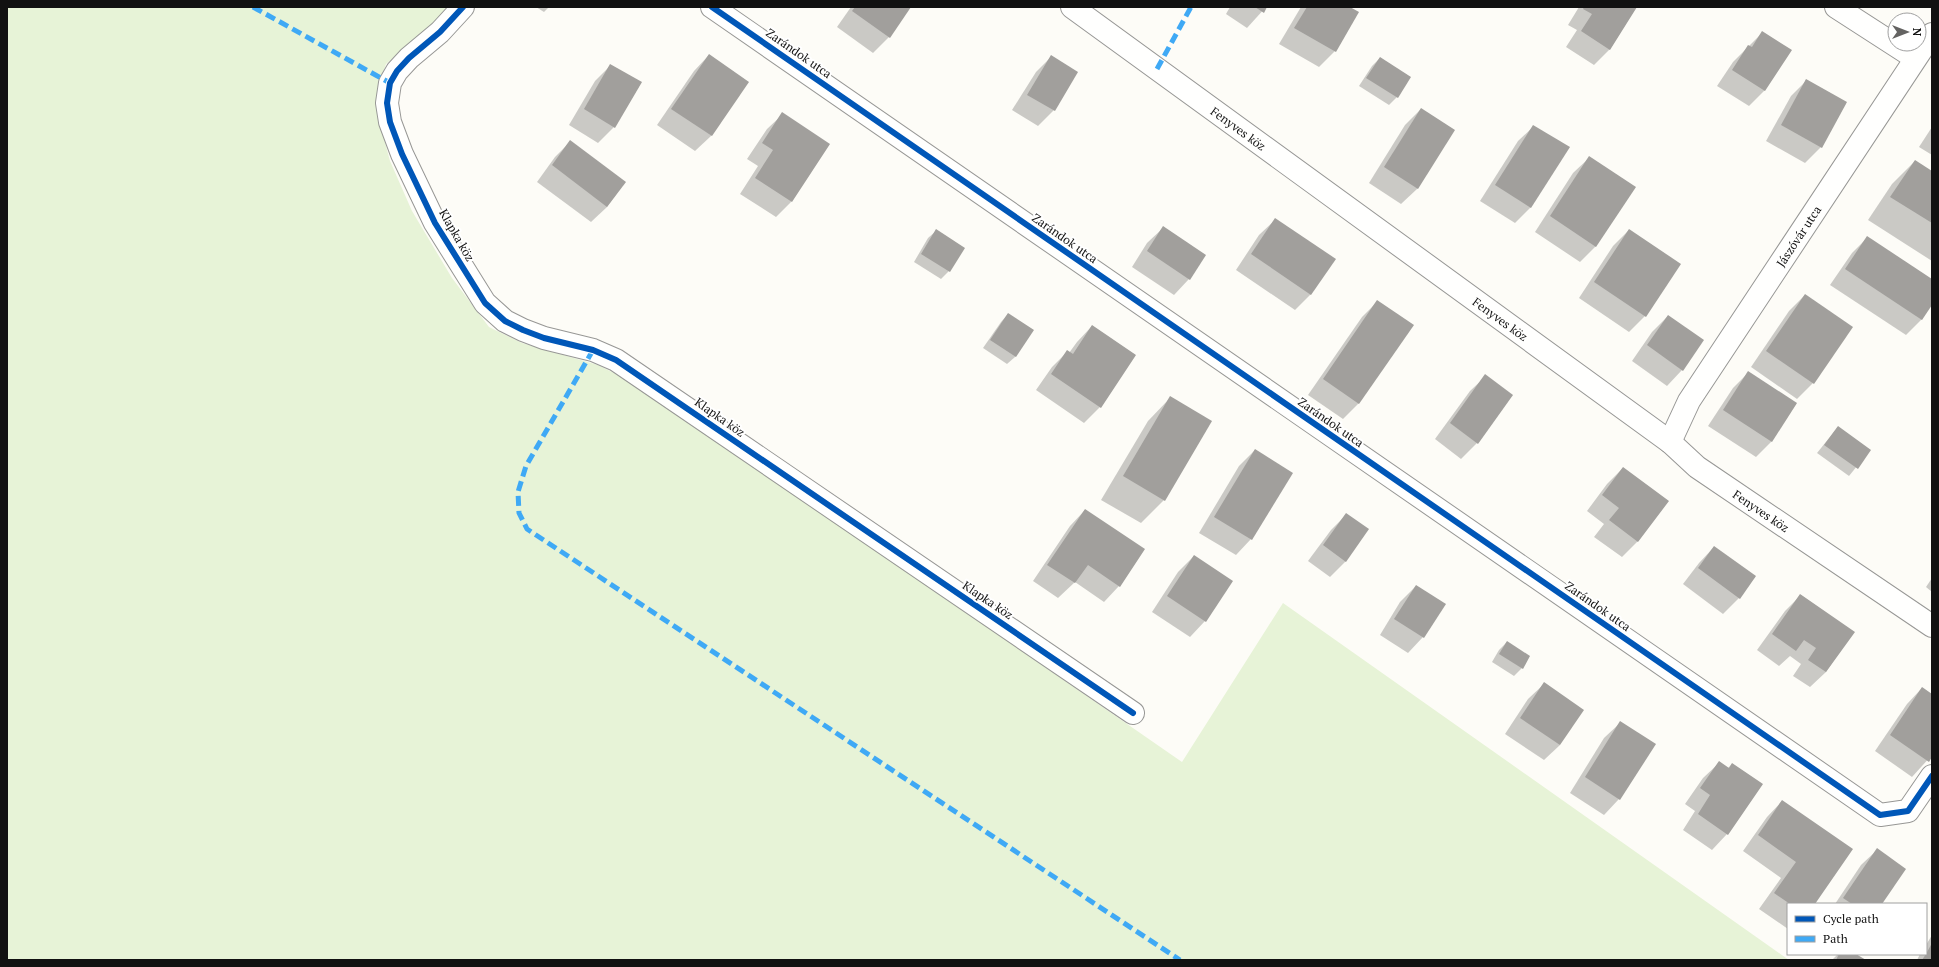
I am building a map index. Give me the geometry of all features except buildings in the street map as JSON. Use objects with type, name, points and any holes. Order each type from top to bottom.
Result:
[{"type":"street","name":"Klapka köz","points":[[463,7],[440,32],[409,58],[397,71],[390,83],[387,103],[390,122],[402,154],[435,223],[486,303],[505,321],[544,338],[593,350],[616,360],[1133,713]]},
{"type":"street","name":"Zarándok utca","points":[[712,7],[1880,815],[1908,811],[1932,776]]},
{"type":"street","name":"Fenyves köz","points":[[1072,7],[1670,442],[1697,467],[1932,626]]},
{"type":"street","points":[[1836,7],[1915,58]]},
{"type":"street","name":"Jászóvár utca","points":[[1670,442],[1689,401],[1932,34]]},
{"type":"green space","points":[[7,7],[451,7],[386,64],[378,88],[378,116],[390,161],[412,211],[452,278],[489,327],[522,343],[598,365],[638,385],[1182,762],[1283,603],[1789,960],[7,960]]},
{"type":"marked path","points":[[253,7],[390,83]]},
{"type":"marked path","points":[[1157,69],[1191,7]]},
{"type":"marked path","points":[[593,350],[526,466],[518,492],[519,513],[527,529],[1180,960]]},
{"type":"cycle path","points":[[463,7],[440,32],[409,58],[397,71],[390,83],[387,103],[390,122],[402,154],[435,223],[485,303],[505,321],[523,330],[544,338],[593,350],[616,360],[1133,713]]},
{"type":"cycle path","points":[[712,7],[1880,815],[1908,811],[1932,776]]}]
